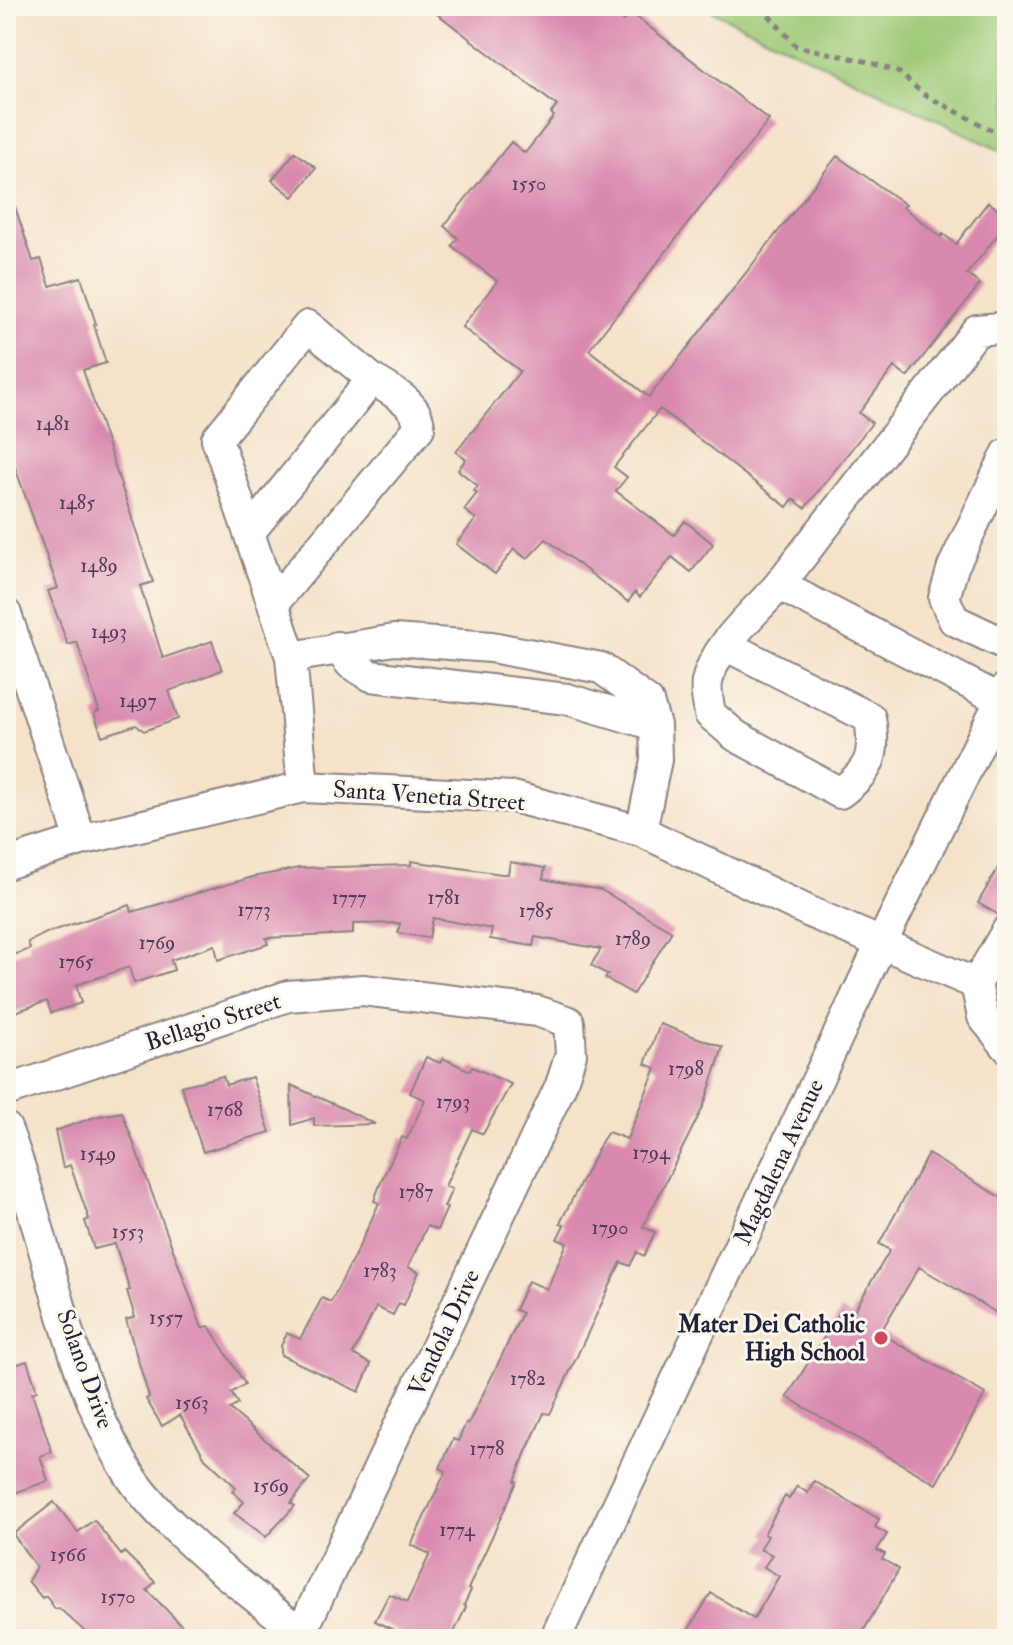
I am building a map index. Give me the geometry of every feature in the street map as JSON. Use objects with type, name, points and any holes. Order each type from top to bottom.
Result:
[{"type":"street","points":[[273,604],[419,428],[409,404],[372,379],[308,326],[217,439],[249,533],[273,604],[291,657],[303,787]]},
{"type":"street","points":[[727,646],[870,718],[874,747],[862,776],[840,793],[736,736],[710,714],[706,685],[715,660],[779,585],[977,330],[1000,328],[1007,332]]},
{"type":"street","points":[[249,533],[372,379]]},
{"type":"street","points":[[1007,454],[953,567],[944,598],[954,620],[1007,645]]},
{"type":"street","points":[[779,585],[1004,694]]},
{"type":"street","points":[[6,614],[81,840]]},
{"type":"street","points":[[291,657],[394,640],[491,647],[601,668],[648,702],[655,725],[656,760],[641,831]]},
{"type":"street","points":[[337,647],[351,664],[371,676],[567,699],[655,725]]},
{"type":"street","name":"Magdalena Avenue","points":[[555,1639],[881,944],[1004,694]]},
{"type":"street","name":"Santa Venetia Street","points":[[6,864],[81,840],[303,787],[513,797],[641,831],[881,944],[976,984]]},
{"type":"street","points":[[1007,931],[976,984],[983,1017],[1007,1047]]},
{"type":"street","name":"Bellagio Street","points":[[6,1091],[288,996],[363,990],[537,1011],[569,1022]]},
{"type":"street","name":"Vendola Drive","points":[[299,1636],[561,1085],[571,1054],[569,1022]]},
{"type":"street","name":"Solano Drive","points":[[6,1128],[94,1407],[129,1474],[178,1529],[299,1636]]},
{"type":"path","points":[[761,6],[796,46],[869,62],[900,73],[923,94],[1007,138]]},
{"type":"green space","points":[[702,6],[1007,6],[1007,154]]},
{"type":"building","points":[[427,6],[606,6],[624,21],[630,12],[769,120],[589,350],[649,397],[837,156],[906,205],[903,207],[941,237],[943,234],[956,244],[988,202],[1007,216],[1007,223],[967,274],[980,284],[907,377],[894,367],[859,413],[872,423],[805,508],[793,499],[787,507],[660,409],[614,467],[627,477],[616,491],[674,535],[685,521],[713,544],[691,572],[672,557],[640,597],[635,592],[628,602],[546,539],[527,559],[514,549],[495,574],[456,544],[476,519],[464,510],[477,493],[474,491],[478,486],[458,470],[466,459],[456,452],[520,371],[462,327],[497,281],[452,246],[458,238],[444,226],[511,142],[525,153],[554,116],[551,113],[557,106]]},
{"type":"building","points":[[295,152],[316,168],[293,197],[272,180]]},
{"type":"building","points":[[10,192],[33,261],[41,259],[50,286],[81,277],[106,363],[83,370],[153,582],[140,586],[163,658],[212,641],[222,670],[169,691],[178,719],[144,731],[136,725],[102,736],[94,713],[99,711],[77,642],[68,645],[48,591],[58,588],[10,453],[6,432],[6,193]]},
{"type":"building","points":[[1007,852],[1007,901],[999,915],[978,903]]},
{"type":"building","points":[[411,861],[502,874],[508,874],[510,862],[545,868],[543,879],[601,890],[672,931],[633,994],[605,978],[608,975],[591,965],[601,949],[535,937],[533,946],[490,939],[492,929],[433,918],[429,938],[398,933],[400,923],[353,924],[353,934],[266,938],[268,944],[218,960],[215,945],[171,960],[174,970],[134,983],[129,967],[76,985],[81,1003],[51,1013],[47,1001],[6,1015],[6,958],[30,949],[28,942],[46,933],[130,905],[132,912],[253,877],[299,868],[411,865]]},
{"type":"building","points":[[660,1024],[723,1047],[704,1105],[643,1227],[655,1232],[644,1256],[637,1252],[630,1266],[621,1262],[550,1414],[544,1413],[525,1454],[517,1482],[468,1589],[471,1590],[464,1605],[466,1607],[451,1639],[412,1639],[375,1621],[389,1594],[407,1602],[430,1554],[411,1545],[446,1471],[440,1468],[453,1439],[458,1441],[468,1424],[522,1313],[515,1310],[528,1281],[547,1289],[567,1243],[557,1239],[564,1225],[560,1223],[602,1141],[608,1132],[627,1139],[656,1068],[645,1064]]},
{"type":"building","points":[[426,1057],[440,1063],[443,1058],[470,1071],[472,1067],[511,1084],[483,1134],[472,1129],[445,1186],[452,1189],[437,1230],[427,1226],[408,1267],[419,1272],[404,1305],[399,1303],[393,1315],[376,1307],[353,1354],[371,1364],[359,1392],[281,1355],[281,1346],[287,1333],[300,1339],[322,1298],[331,1302],[359,1247],[379,1203],[374,1201],[382,1179],[402,1137],[407,1139],[425,1100],[410,1093]]},
{"type":"building","points":[[223,1076],[226,1085],[252,1077],[270,1132],[203,1152],[181,1086]]},
{"type":"building","points":[[291,1085],[375,1124],[314,1126],[314,1118],[292,1125]]},
{"type":"building","points":[[122,1112],[202,1328],[209,1326],[245,1384],[231,1393],[238,1404],[230,1409],[310,1479],[291,1503],[295,1506],[266,1537],[234,1513],[244,1502],[232,1491],[236,1487],[205,1458],[180,1415],[162,1426],[146,1399],[149,1397],[126,1320],[135,1317],[127,1291],[130,1290],[115,1244],[94,1249],[85,1221],[89,1219],[70,1165],[63,1168],[55,1131],[95,1117]]},
{"type":"building","points":[[928,1154],[1007,1201],[1007,1319],[919,1267],[880,1333],[985,1394],[936,1484],[787,1397],[841,1310],[851,1316],[890,1250],[879,1244]]},
{"type":"building","points":[[27,1361],[37,1391],[32,1393],[52,1452],[40,1456],[48,1481],[6,1496],[6,1368]]},
{"type":"building","points":[[814,1481],[879,1519],[875,1527],[887,1534],[877,1550],[885,1554],[882,1559],[899,1569],[859,1639],[683,1639],[711,1593],[754,1619],[779,1576],[764,1567],[772,1555],[760,1549],[768,1536],[764,1534],[785,1496],[789,1499],[797,1486],[808,1493]]},
{"type":"building","points":[[54,1502],[78,1532],[94,1520],[121,1555],[124,1552],[155,1582],[147,1590],[195,1639],[93,1639],[59,1608],[55,1609],[46,1596],[42,1598],[28,1581],[36,1567],[13,1534]]},
{"type":"place","name":"Mater Dei Catholic High School","points":[[881,1338]]}]
